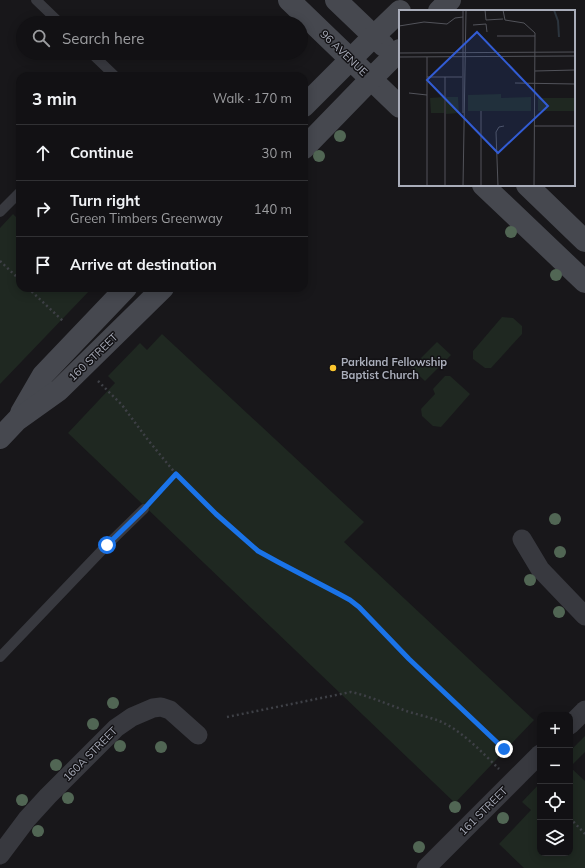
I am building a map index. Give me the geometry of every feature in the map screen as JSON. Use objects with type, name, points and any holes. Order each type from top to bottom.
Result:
[{"type":"main road","name":"96 AVENUE","points":[[289,0],[306,16]]},
{"type":"main road","points":[[308,144],[371,79],[398,56],[374,36],[336,0]]},
{"type":"main road","points":[[401,10],[411,0]]},
{"type":"main road","points":[[440,10],[450,0]]},
{"type":"main road","points":[[308,102],[399,12]]},
{"type":"main road","name":"96 AVENUE","points":[[308,18],[399,106]]},
{"type":"main road","points":[[484,186],[585,282]]},
{"type":"main road","points":[[528,186],[585,241]]},
{"type":"main road","name":"160 STREET","points":[[17,420],[43,375],[122,292]]},
{"type":"main road","name":"160 STREET","points":[[0,438],[17,420],[59,390],[159,292]]},
{"type":"street","points":[[522,539],[540,569],[585,616]]},
{"type":"street","name":"160A STREET","points":[[0,855],[27,819],[48,796],[116,728],[132,717],[153,708],[161,707],[170,710],[198,735]]},
{"type":"street","points":[[573,722],[585,710]]},
{"type":"street","name":"161 STREET","points":[[426,868],[537,757]]},
{"type":"lane","points":[[36,0],[53,16]]},
{"type":"lane","points":[[98,60],[111,72]]},
{"type":"lane","points":[[0,212],[16,196]]},
{"type":"lane","points":[[0,657],[107,545],[144,509]]},
{"type":"path","points":[[0,261],[16,276]]},
{"type":"path","points":[[32,292],[66,325]]},
{"type":"path","points":[[96,379],[122,406],[176,474],[216,514],[258,551],[344,597],[359,607],[409,659],[512,758]]},
{"type":"path","points":[[144,509],[176,474]]},
{"type":"path","points":[[227,717],[351,692],[361,694],[400,709],[440,721],[449,726],[473,744],[513,781]]},
{"type":"path","points":[[572,820],[585,834]]},
{"type":"shaded area","points":[[13,214],[16,217],[16,292],[88,292],[0,384],[0,228]]},
{"type":"shaded area","points":[[502,317],[513,318],[522,326],[522,334],[491,368],[485,368],[473,359],[473,351]]},
{"type":"shaded area","points":[[162,334],[364,522],[344,542],[534,720],[455,803],[68,433],[115,383],[108,376],[140,343],[147,350]]},
{"type":"shaded area","points":[[437,342],[451,355],[425,381],[411,368]]},
{"type":"shaded area","points":[[445,376],[450,376],[470,394],[441,427],[433,426],[422,416],[421,409],[435,394],[433,389]]},
{"type":"shaded area","points":[[585,736],[585,752],[573,764],[573,748]]},
{"type":"shaded area","points":[[573,770],[585,781],[585,868],[524,868],[499,844],[531,810],[522,802],[537,786],[537,856],[573,856]]},
{"type":"place","name":"Parkland Fellowship Baptist Church","points":[[333,368]]},
{"type":"route","points":[[107,545],[144,509],[176,474],[216,514],[258,551],[350,600],[359,607],[409,659],[504,749]]}]
